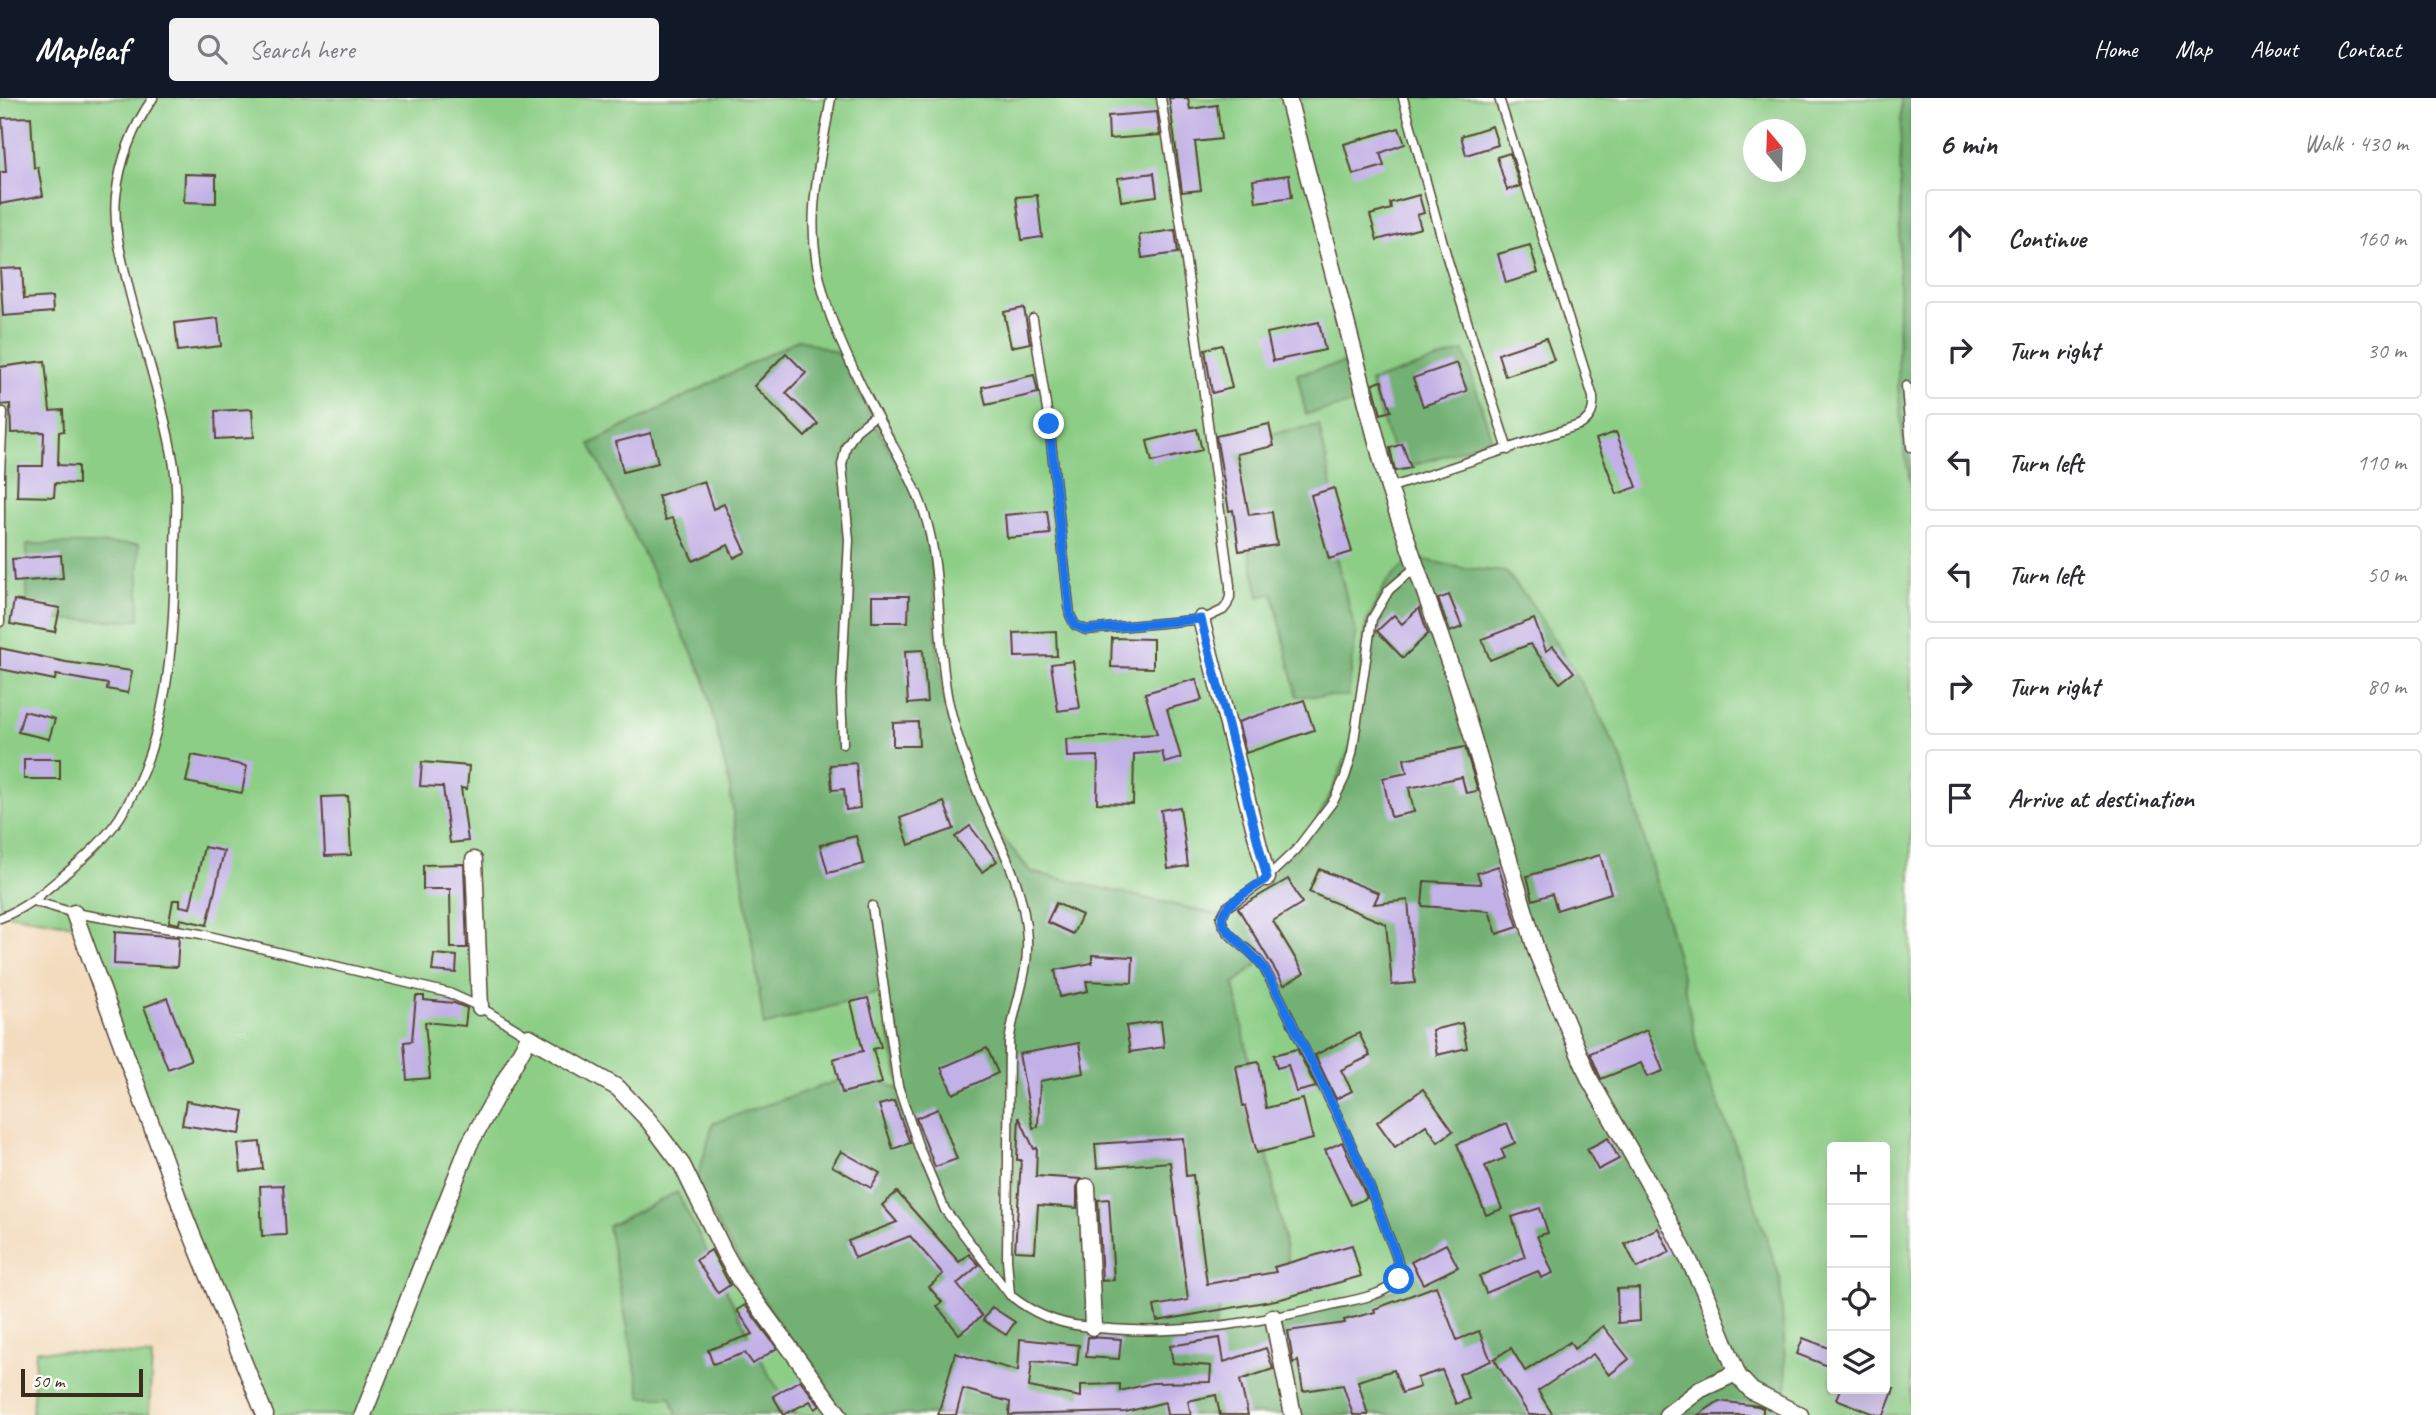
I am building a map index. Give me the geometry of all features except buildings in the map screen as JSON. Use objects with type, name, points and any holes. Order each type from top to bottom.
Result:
[{"type":"street","points":[[1288,98],[1389,488],[1461,698],[1537,953],[1590,1080],[1685,1253],[1711,1306],[1736,1373],[1752,1391],[1800,1415]]},
{"type":"street","points":[[1201,619],[1267,878]]},
{"type":"street","points":[[474,860],[480,1007]]},
{"type":"street","points":[[74,913],[186,1220],[265,1415]]},
{"type":"street","points":[[363,1415],[469,1145],[529,1037],[618,1088],[649,1121],[682,1165],[739,1279],[839,1415]]},
{"type":"street","points":[[1087,1187],[1093,1327]]},
{"type":"street","points":[[1273,1317],[1293,1415]]},
{"type":"street","points":[[1667,1415],[1700,1390],[1736,1373]]},
{"type":"lane","points":[[0,918],[33,901],[86,857],[119,818],[149,757],[157,732],[175,605],[175,476],[167,433],[124,271],[116,225],[120,169],[131,135],[153,98]]},
{"type":"lane","points":[[831,98],[814,208],[819,277],[832,326],[911,480],[925,515],[933,553],[940,648],[952,719],[976,786],[1017,881],[1027,936],[1026,962],[1011,1022],[1009,1044],[1007,1229],[1010,1295]]},
{"type":"lane","points":[[1032,319],[1049,424],[1072,620],[1079,628],[1086,630],[1201,619],[1223,610],[1230,597],[1230,585],[1161,98]]},
{"type":"lane","points":[[1403,98],[1448,261],[1508,450]]},
{"type":"lane","points":[[1389,488],[1582,424],[1594,408],[1589,384],[1499,98]]},
{"type":"lane","points":[[1906,386],[1911,447]]},
{"type":"lane","points":[[0,622],[2,412]]},
{"type":"lane","points":[[843,744],[841,694],[849,540],[842,465],[850,439],[876,415]]},
{"type":"lane","points":[[872,906],[898,1086],[919,1148],[945,1210],[1010,1295],[1049,1318],[1093,1327],[1141,1331],[1192,1329],[1273,1317],[1372,1294],[1396,1283],[1399,1271],[1378,1206],[1344,1128],[1269,976],[1251,950],[1230,934],[1221,918],[1227,907],[1267,878],[1307,838],[1339,788],[1352,754],[1372,619],[1389,590],[1417,566]]},
{"type":"lane","points":[[33,901],[74,913],[201,934],[449,993],[480,1007],[529,1037]]},
{"type":"green space","points":[[0,98],[1911,98],[1911,1415],[262,1415],[80,926],[0,913]]},
{"type":"green space","points":[[1901,98],[1911,98],[1911,487],[1898,387]]},
{"type":"green space","points":[[799,339],[840,354],[871,418],[916,494],[933,560],[935,628],[945,706],[969,777],[988,820],[1031,872],[1228,917],[1258,874],[1307,840],[1332,791],[1353,741],[1366,624],[1386,583],[1412,557],[1462,568],[1506,572],[1531,603],[1592,701],[1622,760],[1681,971],[1699,1057],[1734,1142],[1780,1278],[1788,1409],[1804,1415],[843,1415],[784,1332],[695,1187],[713,1123],[863,1072],[901,1091],[881,992],[764,1026],[729,783],[704,677],[590,444]],"holes":[[[1263,959],[1311,1066],[1378,1201],[1410,1284],[1361,1303],[1214,1330],[1224,1292],[1291,1275],[1234,984]]]},
{"type":"green space","points":[[1464,351],[1492,440],[1399,470],[1370,382]]},
{"type":"green space","points":[[1344,363],[1352,404],[1306,414],[1297,374]]},
{"type":"green space","points":[[1319,425],[1334,497],[1321,500],[1356,633],[1348,696],[1297,696],[1273,593],[1259,597],[1227,442]]},
{"type":"green space","points":[[27,544],[139,544],[139,620],[27,620]]},
{"type":"green space","points":[[677,1192],[769,1375],[796,1415],[677,1415],[671,1397],[641,1397],[608,1226]]},
{"type":"green space","points":[[36,1350],[152,1356],[149,1415],[32,1415]]},
{"type":"route","points":[[1049,424],[1070,615],[1075,625],[1086,630],[1201,619],[1267,878],[1227,907],[1221,918],[1230,934],[1251,950],[1269,976],[1344,1128],[1378,1206],[1399,1265],[1399,1279]]}]
